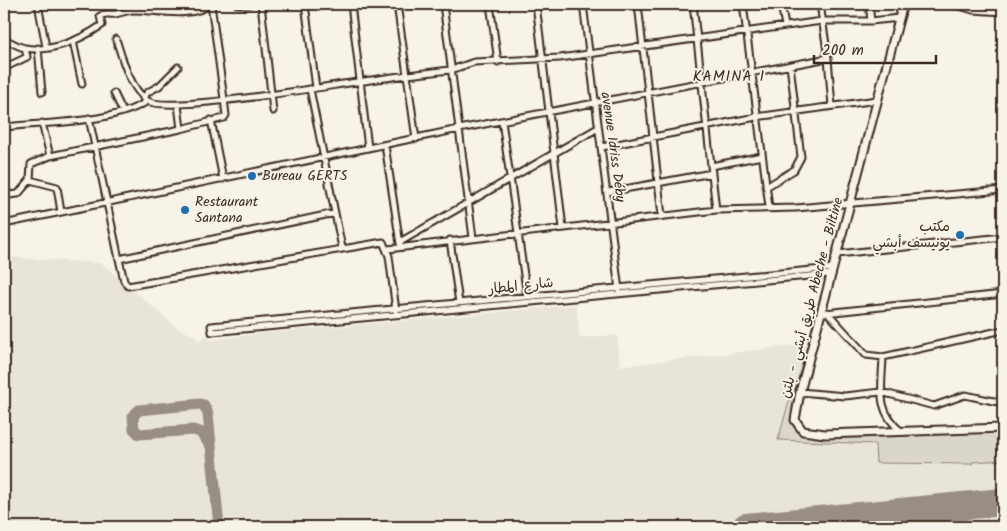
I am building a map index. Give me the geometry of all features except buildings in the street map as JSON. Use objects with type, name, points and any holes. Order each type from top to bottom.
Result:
[{"type":"main road","name":"طريق أبشي - بلتن Abeche - Biltine","points":[[903,4],[832,271],[824,313],[800,392],[795,420],[803,431],[825,434],[1003,428]]},
{"type":"street","points":[[38,4],[46,47]]},
{"type":"street","points":[[4,40],[26,48],[46,47],[73,41],[102,25],[100,16],[104,14],[116,14],[132,10],[174,13],[201,9],[211,4],[226,115],[224,118],[181,129],[50,156],[31,164],[30,180],[18,194],[12,196],[4,185]]},
{"type":"street","points":[[237,4],[249,4]]},
{"type":"street","points":[[262,4],[273,111]]},
{"type":"street","points":[[305,4],[316,88]]},
{"type":"street","points":[[351,4],[368,148]]},
{"type":"street","points":[[397,4],[416,139]]},
{"type":"street","points":[[443,4],[473,238]]},
{"type":"street","points":[[490,4],[498,62]]},
{"type":"street","points":[[536,4],[563,228]]},
{"type":"street","name":"avenue Idriss Déby","points":[[583,4],[612,222],[619,290]]},
{"type":"street","points":[[638,4],[662,216]]},
{"type":"street","points":[[694,4],[716,210]]},
{"type":"street","points":[[743,4],[769,207]]},
{"type":"street","points":[[781,4],[785,26]]},
{"type":"street","points":[[820,4],[828,58],[832,106]]},
{"type":"street","points":[[869,4],[871,21]]},
{"type":"street","points":[[953,4],[973,10],[1003,12]]},
{"type":"street","points":[[116,39],[126,66],[145,99],[152,104],[178,105],[270,95],[360,81],[451,70],[471,62],[543,60],[698,40],[822,21],[871,21],[899,18]]},
{"type":"street","points":[[73,41],[82,84]]},
{"type":"street","points":[[4,68],[27,57],[26,48]]},
{"type":"street","points":[[38,48],[42,92]]},
{"type":"street","points":[[4,224],[416,139],[459,128],[828,58]]},
{"type":"street","points":[[766,187],[794,170],[801,156],[790,65]]},
{"type":"street","points":[[4,127],[89,118],[130,111],[145,99],[148,92],[159,86],[178,67]]},
{"type":"street","points":[[310,89],[342,248]]},
{"type":"street","points":[[114,93],[123,112]]},
{"type":"street","points":[[602,148],[756,117],[877,100]]},
{"type":"street","points":[[178,105],[181,129]]},
{"type":"street","points":[[89,118],[124,281],[131,287],[379,242],[386,244],[388,249],[396,312]]},
{"type":"street","points":[[211,120],[223,179]]},
{"type":"street","points":[[502,121],[527,296]]},
{"type":"street","points":[[42,123],[50,156]]},
{"type":"street","points":[[400,245],[468,202],[598,128]]},
{"type":"street","points":[[385,145],[400,245]]},
{"type":"street","points":[[711,166],[762,156]]},
{"type":"street","points":[[608,192],[712,173]]},
{"type":"street","points":[[30,180],[57,187],[61,212]]},
{"type":"street","points":[[388,249],[400,245],[716,210],[769,207],[796,208],[1003,190]]},
{"type":"street","points":[[119,259],[335,213]]},
{"type":"street","points":[[837,254],[1003,237]]},
{"type":"street","points":[[450,240],[458,303]]},
{"type":"street","name":"شارع المطار","points":[[619,290],[527,296],[396,312],[211,326],[212,332],[619,290],[832,271]]},
{"type":"street","points":[[824,313],[1003,294]]},
{"type":"street","points":[[824,313],[866,355],[883,357],[1003,330]]},
{"type":"street","points":[[883,357],[881,392],[888,419],[902,432]]},
{"type":"street","points":[[800,392],[845,396],[881,392],[934,406],[965,395],[1003,402]]},
{"type":"shaded area","points":[[4,257],[101,263],[179,329],[193,335],[198,341],[206,335],[211,340],[266,333],[576,305],[580,338],[617,335],[620,366],[816,343],[779,440],[876,444],[876,463],[972,464],[972,462],[1003,460],[1003,527],[4,527]]},
{"type":"shaded area","points":[[816,343],[796,418],[797,426],[811,433],[1003,432],[1003,460],[972,462],[972,464],[876,463],[875,444],[778,440],[789,401]]},
{"type":"taxiway","points":[[211,446],[200,432],[193,430],[139,434],[134,429],[133,416],[139,410],[204,405],[208,414],[219,527]]},
{"type":"taxiway","points":[[1002,502],[1003,513]]},
{"type":"runway","points":[[746,527],[1003,502]]},
{"type":"place","name":"Bureau GERTS","points":[[252,176]]},
{"type":"place","name":"Restaurant Santana","points":[[185,210]]},
{"type":"place","name":"مكتب يونيسف أبشي","points":[[960,235]]},
{"type":"district","name":"KAMINA 1","points":[[729,77]]}]
